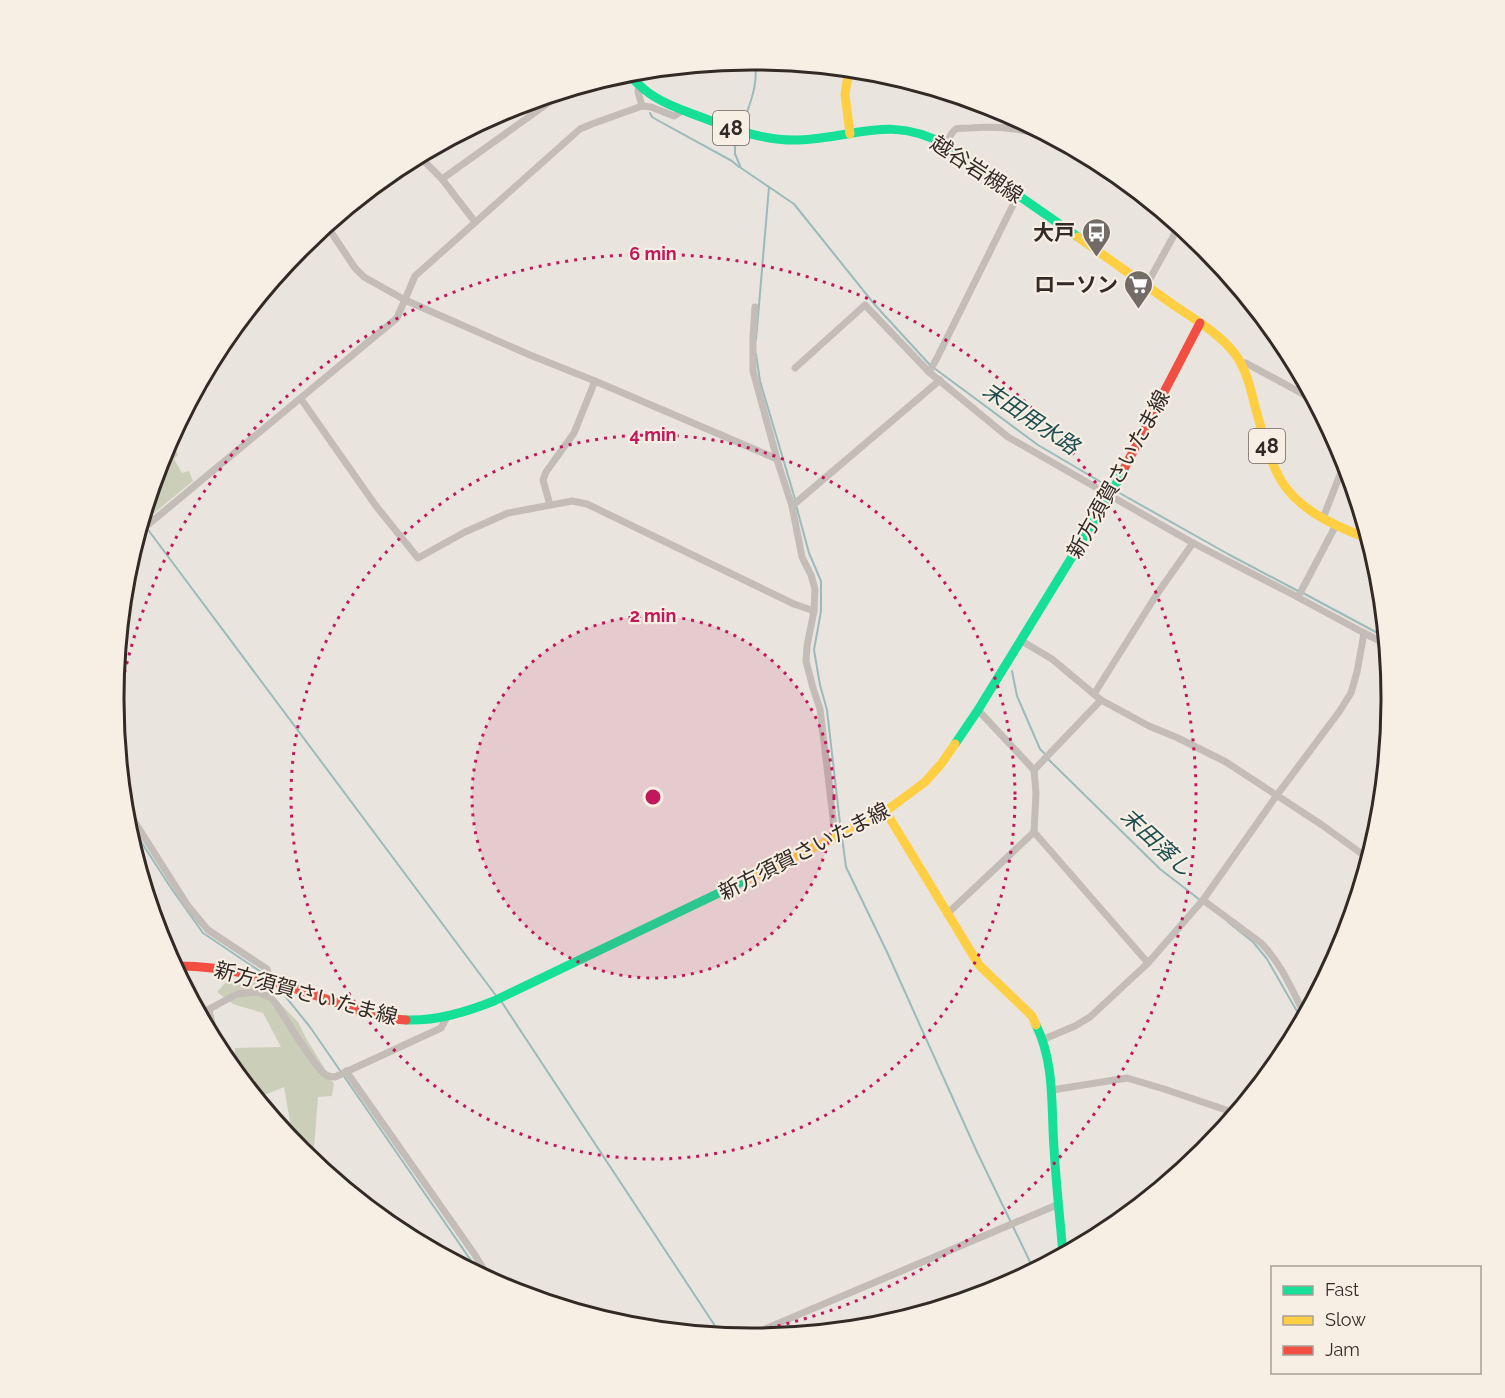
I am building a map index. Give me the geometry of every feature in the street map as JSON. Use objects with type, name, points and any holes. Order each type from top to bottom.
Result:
[{"type":"main road","points":[[846,78],[844,93],[850,134]]},
{"type":"main road","name":"越谷岩槻線","points":[[637,82],[658,99],[738,131],[758,136],[796,140],[880,129],[909,130],[934,138],[946,145],[1200,323],[1225,343],[1241,363],[1271,458],[1290,492],[1306,507],[1323,518],[1360,535]]},
{"type":"main road","name":"新方須賀さいたま線","points":[[184,966],[225,968],[386,1017],[415,1020],[447,1017],[477,1009],[886,812],[902,801],[935,771],[978,710],[1110,495],[1200,323]]},
{"type":"main road","points":[[886,812],[979,965],[1037,1024],[1052,1090],[1062,1246]]},
{"type":"street","points":[[639,84],[638,92],[642,106]]},
{"type":"street","points":[[442,179],[543,106]]},
{"type":"street","points":[[148,525],[397,318],[415,276],[580,129],[642,106],[674,116],[683,110]]},
{"type":"street","points":[[946,145],[953,131],[957,129],[979,127],[1019,130]]},
{"type":"street","points":[[426,162],[442,179],[475,222]]},
{"type":"street","points":[[929,372],[1018,195]]},
{"type":"street","points":[[331,232],[355,268],[364,277],[405,300],[777,459]]},
{"type":"street","points":[[1146,286],[1175,234]]},
{"type":"street","points":[[795,368],[865,305],[929,372],[1008,437],[1193,543],[1378,640]]},
{"type":"street","points":[[755,307],[753,371],[792,506],[802,557],[816,589],[806,661],[820,709],[834,826],[838,836]]},
{"type":"street","points":[[1241,363],[1246,363],[1301,393]]},
{"type":"street","points":[[792,506],[940,380]]},
{"type":"street","points":[[550,505],[543,480],[546,472],[574,433],[595,381]]},
{"type":"street","points":[[301,399],[376,506],[418,558],[465,532],[508,513],[572,501],[587,504],[794,604],[814,611]]},
{"type":"street","points":[[1323,518],[1340,475]]},
{"type":"street","points":[[1298,597],[1336,525]]},
{"type":"street","points":[[1095,694],[1157,594],[1193,543]]},
{"type":"street","points":[[1042,1040],[1090,1017],[1148,963],[1203,900],[1351,693],[1364,633]]},
{"type":"street","points":[[1020,640],[1052,659],[1101,700],[1149,726],[1226,762],[1362,854]]},
{"type":"street","points":[[1034,770],[1101,700]]},
{"type":"street","points":[[978,710],[1034,770],[1036,793],[1034,832],[1148,963]]},
{"type":"street","points":[[137,825],[188,906],[208,930],[267,969],[269,975],[266,980],[260,982],[257,992]]},
{"type":"street","points":[[946,914],[1034,832]]},
{"type":"street","points":[[1203,900],[1269,950],[1300,1006]]},
{"type":"street","points":[[211,1017],[209,1010],[237,994],[257,992],[270,997],[321,1071],[327,1076],[335,1077],[441,1028],[447,1017]]},
{"type":"street","points":[[346,1071],[481,1266]]},
{"type":"street","points":[[1052,1090],[1127,1078],[1227,1110]]},
{"type":"street","points":[[769,1327],[1059,1204]]},
{"type":"green space","points":[[176,450],[178,455],[174,459],[182,473],[189,471],[193,481],[151,515]]},
{"type":"green space","points":[[226,982],[254,982],[265,988],[298,1022],[334,1084],[332,1096],[318,1097],[314,1149],[291,1124],[284,1087],[264,1094],[235,1055],[235,1048],[281,1047],[263,1013],[233,1004],[217,992]]},
{"type":"waterway","points":[[742,127],[755,86],[755,70]]},
{"type":"waterway","points":[[650,113],[652,117],[739,167]]},
{"type":"waterway","name":"末田用水路","points":[[737,140],[735,154],[741,168],[794,204],[875,305],[930,365],[1038,445],[1111,488]]},
{"type":"waterway","points":[[756,340],[769,187]]},
{"type":"waterway","points":[[756,354],[760,381],[795,499]]},
{"type":"waterway","name":"末田用水路","points":[[1116,491],[1298,591]]},
{"type":"waterway","points":[[796,505],[809,553],[821,581],[821,611],[814,650],[827,710],[841,832]]},
{"type":"waterway","points":[[147,528],[497,997]]},
{"type":"waterway","name":"末田用水路","points":[[1303,593],[1378,633]]},
{"type":"waterway","name":"末田落し","points":[[1012,671],[1017,696],[1040,749],[1045,754]]},
{"type":"waterway","name":"末田落し","points":[[1048,759],[1160,869],[1200,900]]},
{"type":"waterway","points":[[842,837],[846,867],[1030,1263]]},
{"type":"waterway","points":[[140,840],[203,933],[264,974]]},
{"type":"waterway","name":"末田落し","points":[[1228,922],[1253,942],[1267,959],[1297,1012]]},
{"type":"waterway","points":[[277,986],[310,1027],[471,1261]]},
{"type":"waterway","points":[[501,1001],[715,1326]]},
{"type":"traffic: fast","points":[[636,82],[647,92],[666,103],[724,126],[773,139],[798,140],[890,129],[926,136],[946,145],[1078,237]]},
{"type":"traffic: fast","points":[[955,744],[1110,495],[1125,467]]},
{"type":"traffic: fast","points":[[406,1020],[451,1015],[494,1001],[748,879]]},
{"type":"traffic: fast","points":[[1036,1025],[1049,1070],[1062,1246]]},
{"type":"traffic: slow","points":[[848,78],[845,94],[850,134]]},
{"type":"traffic: slow","points":[[1078,237],[1207,328],[1229,347],[1246,374],[1267,447],[1282,482],[1290,493],[1310,510],[1333,524],[1360,535]]},
{"type":"traffic: slow","points":[[748,879],[890,808],[925,782],[955,744]]},
{"type":"traffic: slow","points":[[886,812],[979,965],[1032,1016],[1036,1025]]},
{"type":"traffic: jam","points":[[1125,467],[1200,323]]},
{"type":"traffic: jam","points":[[184,966],[247,974],[361,1011],[406,1020]]},
{"type":"place","name":"大戸","points":[[1096,258]]},
{"type":"place","name":"ローソン","points":[[1139,310]]}]
